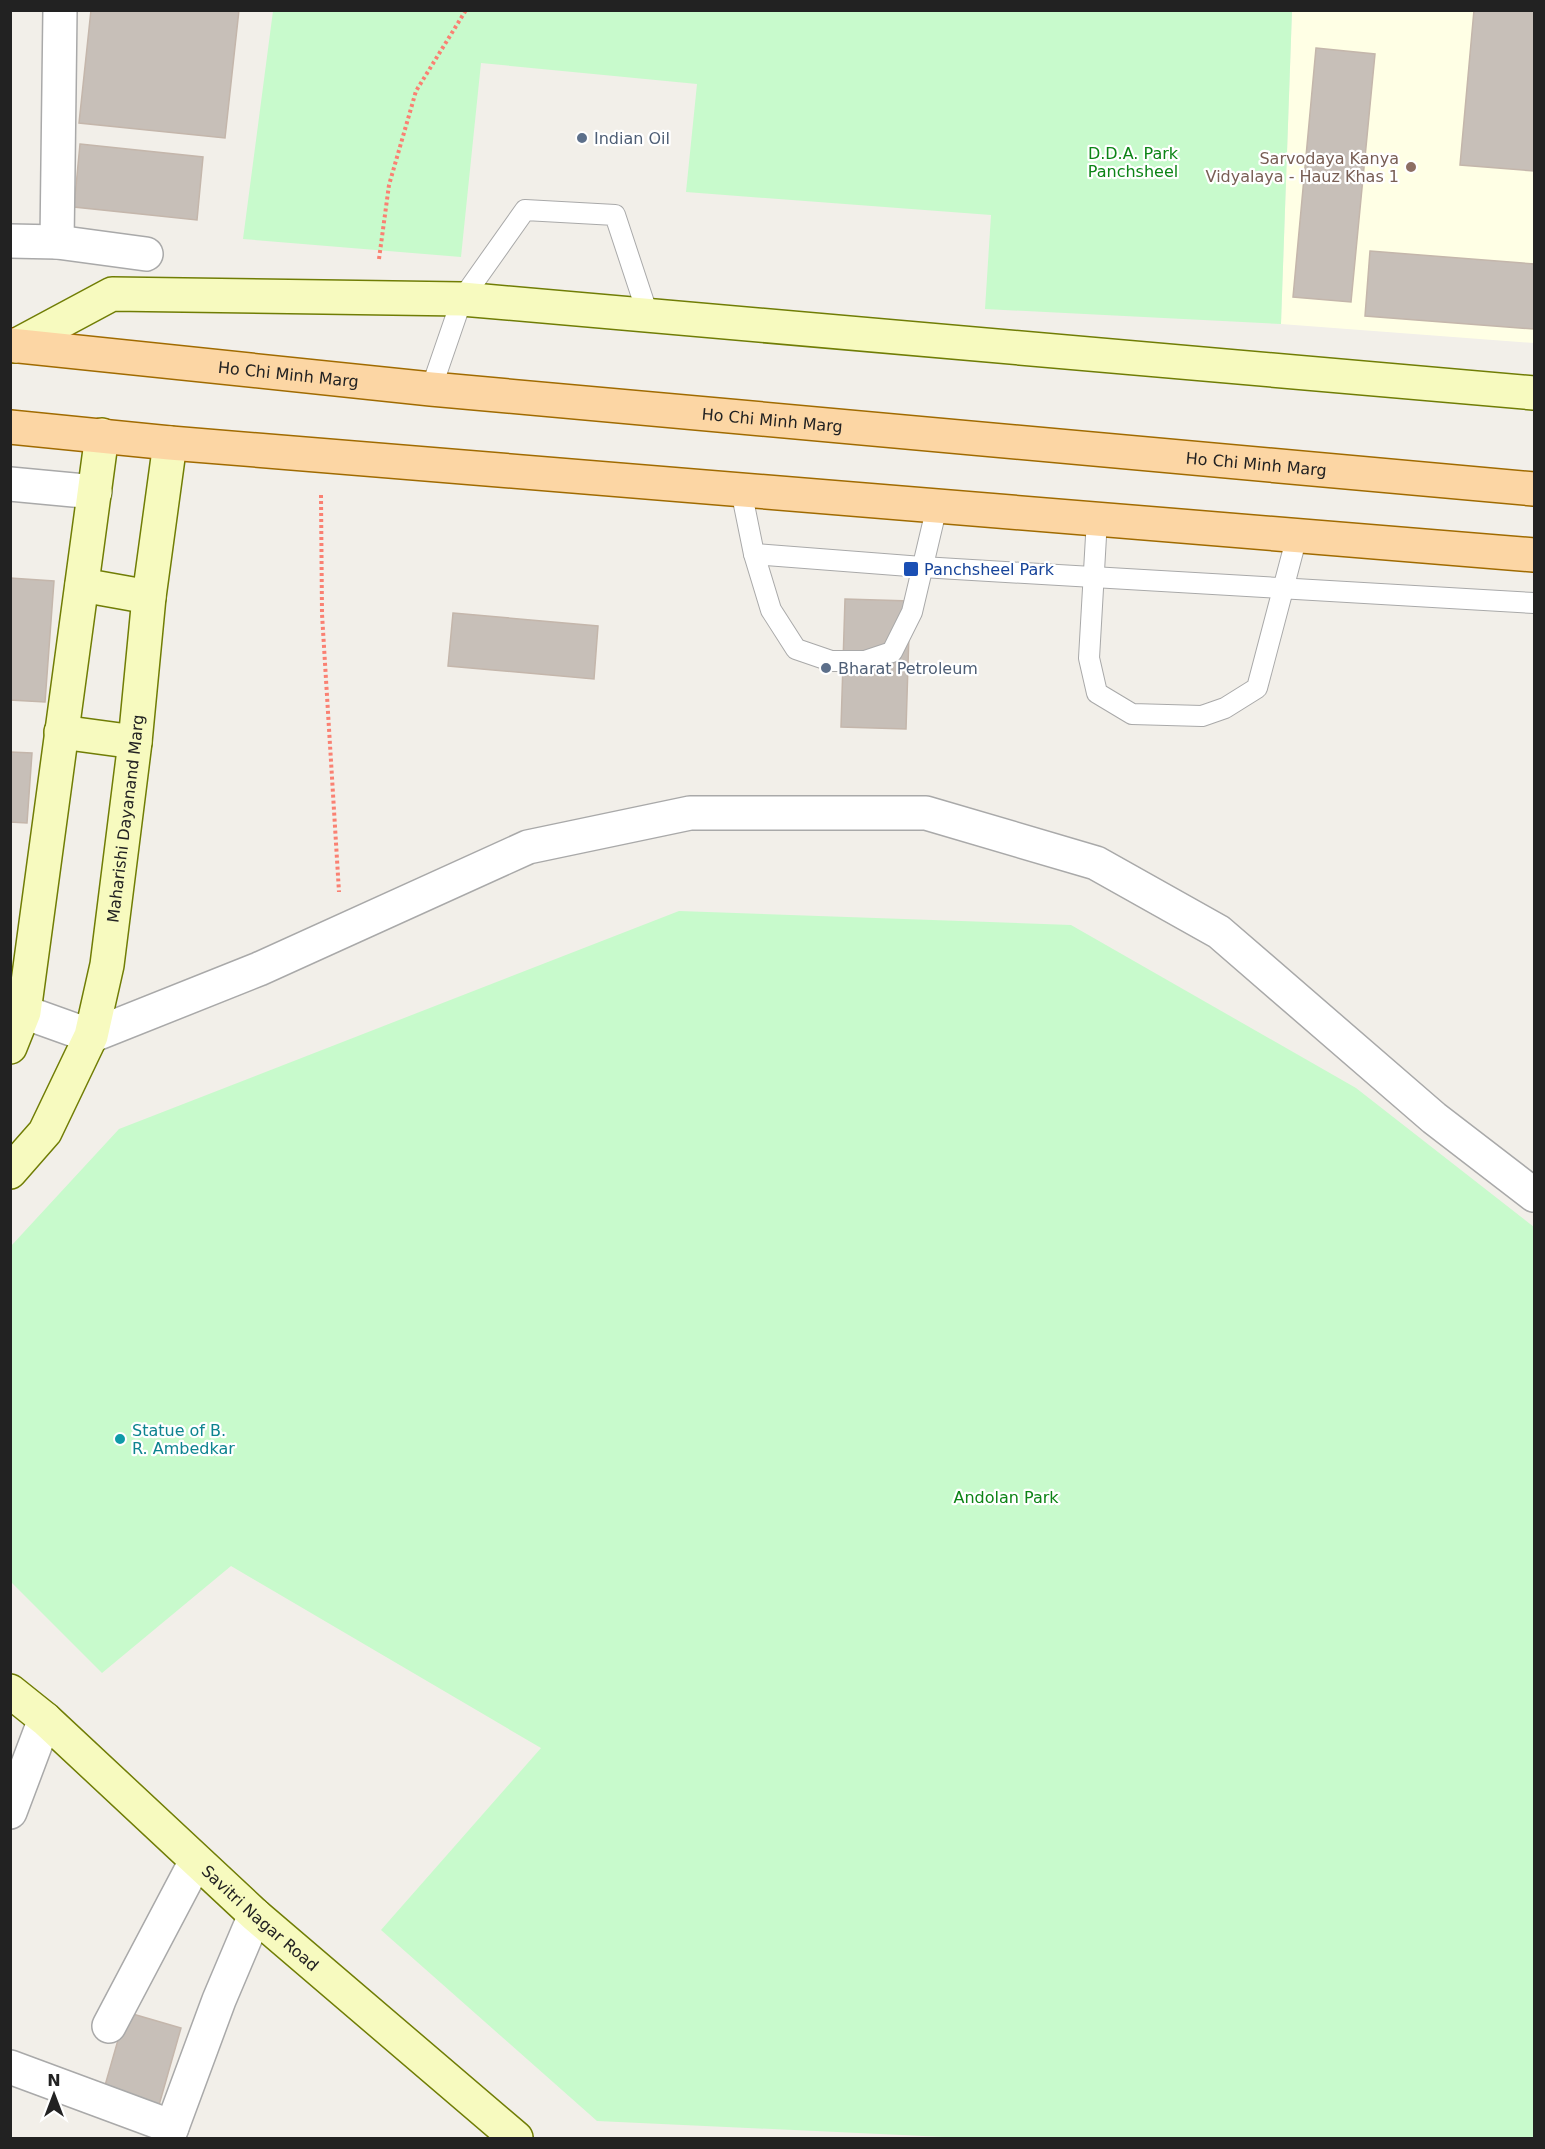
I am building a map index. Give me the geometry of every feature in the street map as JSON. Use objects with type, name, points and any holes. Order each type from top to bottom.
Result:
[{"type":"main road","name":"Ho Chi Minh Marg","points":[[13,346],[431,389],[1534,489]]},
{"type":"main road","points":[[10,427],[321,455],[1534,555]]},
{"type":"street","points":[[57,242],[60,10]]},
{"type":"street","points":[[10,241],[57,242],[146,254]]},
{"type":"street","points":[[13,346],[112,294],[462,299],[1534,393]]},
{"type":"street","points":[[10,1047],[24,1012],[102,435]]},
{"type":"street","name":"Maharishi Dayanand Marg","points":[[10,1172],[45,1132],[92,1036],[107,965],[135,742],[149,597],[170,442]]},
{"type":"street","points":[[10,484],[95,492]]},
{"type":"street","points":[[82,585],[149,597]]},
{"type":"street","points":[[61,732],[135,742]]},
{"type":"street","points":[[24,1012],[92,1036],[259,969],[528,847],[690,813],[926,813],[1096,863],[1219,932],[1434,1118],[1534,1195]]},
{"type":"street","name":"Savitri Nagar Road","points":[[10,1691],[45,1719],[255,1915],[516,2139]]},
{"type":"street","points":[[10,1812],[45,1719]]},
{"type":"street","points":[[109,2026],[196,1861]]},
{"type":"street","points":[[10,2067],[170,2133],[219,2000],[255,1915]]},
{"type":"lane","points":[[431,389],[462,299],[525,210],[615,215],[648,315]]},
{"type":"lane","points":[[741,490],[754,554],[771,610],[796,649],[831,661],[865,661],[892,652],[912,612],[937,506]]},
{"type":"lane","points":[[1097,519],[1089,658],[1097,693],[1132,714],[1202,716],[1225,708],[1257,688],[1296,536]]},
{"type":"lane","points":[[754,554],[922,567],[1534,603]]},
{"type":"path","points":[[379,261],[389,185],[416,91],[466,10]]},
{"type":"path","points":[[321,455],[322,614],[341,932]]},
{"type":"shaded area","name":"Sarvodaya Kanya Vidyalaya - Hauz Khas 1","points":[[1292,11],[1534,11],[1534,343],[1281,324]]},
{"type":"green space","name":"D.D.A. Park Panchsheel","points":[[273,11],[1292,11],[1281,324],[985,309],[991,215],[686,192],[697,84],[481,63],[461,257],[243,239]]},
{"type":"green space","name":"Andolan Park","points":[[679,911],[1071,925],[1356,1088],[1534,1227],[1534,2138],[966,2138],[597,2121],[381,1930],[541,1748],[231,1566],[102,1673],[11,1582],[11,1246],[119,1129]]},
{"type":"building","points":[[91,10],[239,10],[225,138],[79,123]]},
{"type":"building","points":[[1474,10],[1534,10],[1534,171],[1460,165]]},
{"type":"building","points":[[1316,48],[1375,54],[1351,302],[1293,297]]},
{"type":"building","points":[[80,144],[203,157],[197,220],[74,207]]},
{"type":"building","points":[[1370,251],[1534,264],[1534,329],[1365,316]]},
{"type":"building","points":[[10,578],[54,581],[45,702],[10,700]]},
{"type":"building","points":[[845,599],[910,601],[906,729],[841,727]]},
{"type":"building","points":[[453,613],[598,626],[594,679],[448,666]]},
{"type":"building","points":[[10,752],[32,753],[27,823],[10,822]]},
{"type":"building","points":[[126,2012],[181,2028],[159,2105],[104,2089]]},
{"type":"place","name":"Indian Oil","points":[[582,138]]},
{"type":"place","name":"Sarvodaya Kanya Vidyalaya - Hauz Khas 1","points":[[1411,167]]},
{"type":"place","name":"Panchsheel Park","points":[[911,569]]},
{"type":"place","name":"Bharat Petroleum","points":[[826,668]]},
{"type":"place","name":"Statue of B. R. Ambedkar","points":[[120,1439]]}]
